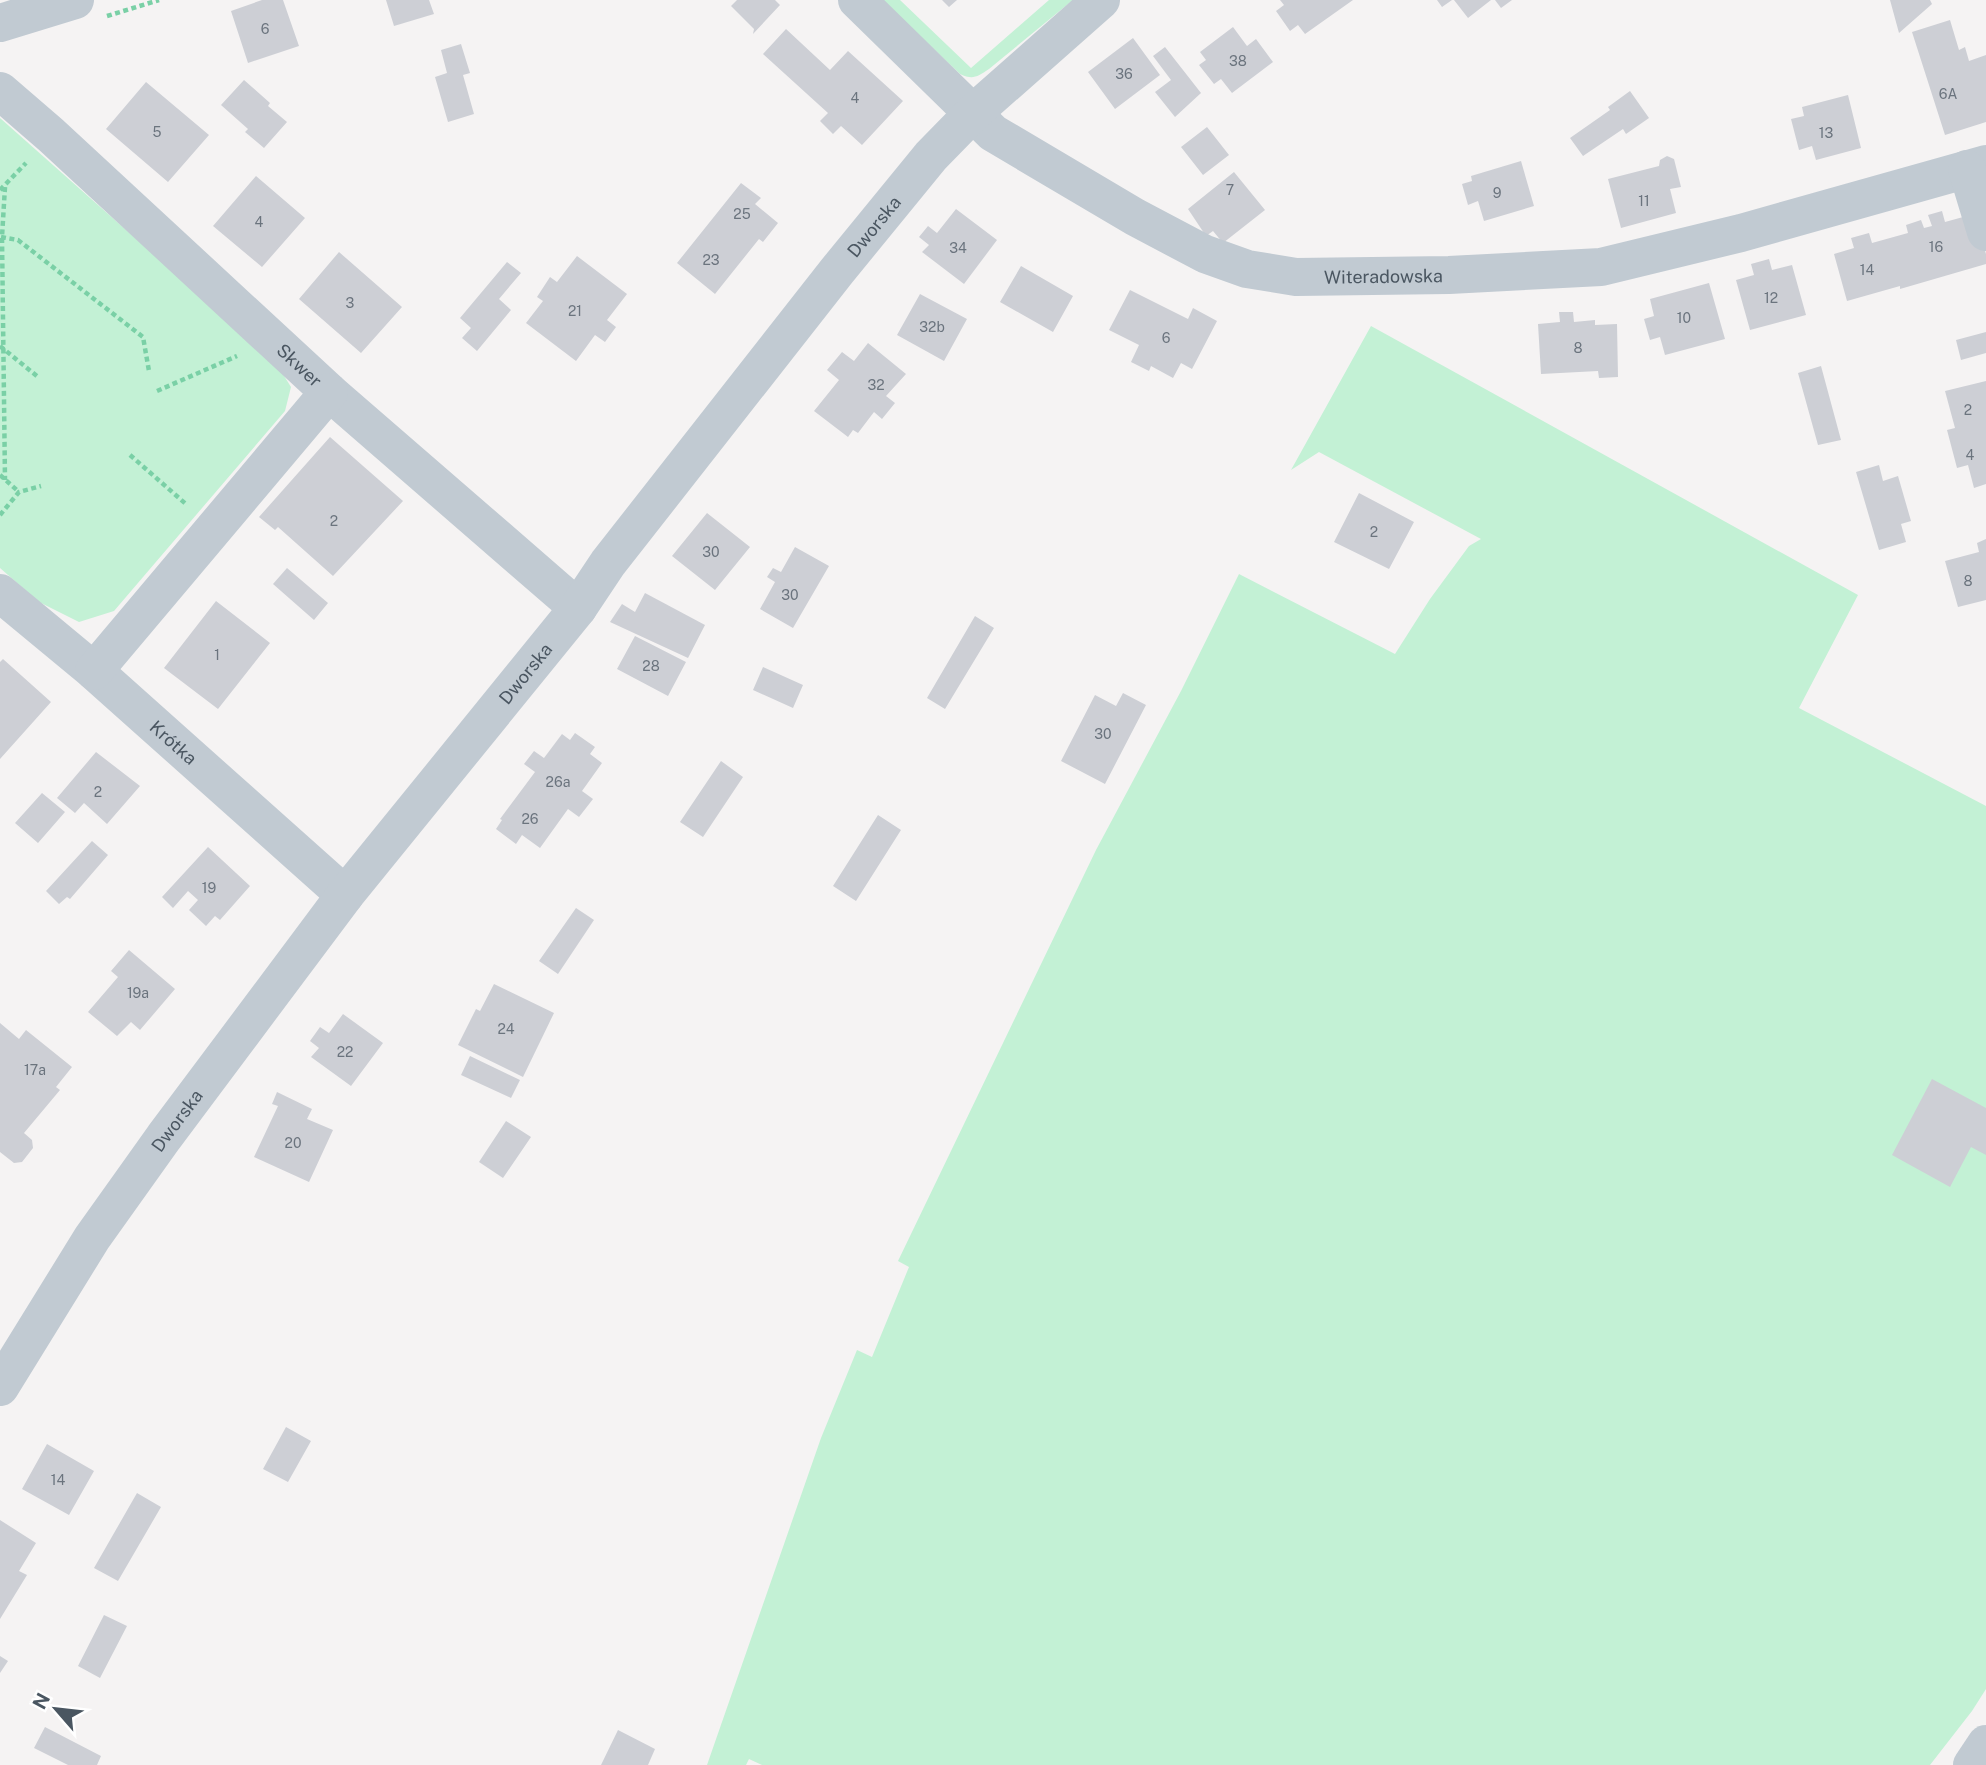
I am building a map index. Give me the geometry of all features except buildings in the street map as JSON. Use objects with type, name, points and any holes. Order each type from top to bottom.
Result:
[{"type":"street","name":"Witeradowska","points":[[857,0],[993,133],[1135,217],[1205,254],[1247,269],[1296,277],[1449,275],[1601,267],[1741,233],[1977,166]]},
{"type":"street","name":"Dworska","points":[[0,1387],[92,1238],[345,895],[578,608],[608,563],[837,271],[931,156],[973,113],[1101,0]]},
{"type":"street","points":[[0,23],[85,10]]},
{"type":"street","name":"Skwer","points":[[0,91],[329,392],[94,671]]},
{"type":"street","points":[[1977,166],[1986,232]]},
{"type":"street","points":[[329,392],[578,608]]},
{"type":"street","name":"Krótka","points":[[0,593],[94,671],[345,895]]},
{"type":"street","points":[[1972,1765],[1986,1744]]},
{"type":"path","points":[[85,10],[159,0]]},
{"type":"path","points":[[5,185],[1,237],[5,480]]},
{"type":"path","points":[[1,237],[18,240],[143,337],[149,371]]},
{"type":"path","points":[[157,391],[272,340]]},
{"type":"path","points":[[2,347],[38,377]]},
{"type":"path","points":[[130,455],[215,529]]},
{"type":"path","points":[[0,475],[19,492]]},
{"type":"path","points":[[0,514],[19,492],[41,486]]},
{"type":"green space","points":[[882,0],[900,0],[971,68],[1049,0],[1073,0],[989,69],[978,76],[968,77],[960,74]]},
{"type":"green space","points":[[0,118],[276,363],[291,387],[285,411],[114,611],[79,622],[39,602],[0,568]]},
{"type":"green space","points":[[1371,326],[1858,595],[1799,708],[1986,806],[1986,1689],[1930,1765],[762,1765],[749,1759],[746,1765],[707,1765],[821,1438],[857,1350],[872,1357],[909,1267],[898,1261],[1096,850],[1181,691],[1239,574],[1395,654],[1430,599],[1469,546],[1481,539],[1319,452],[1291,470]]}]
